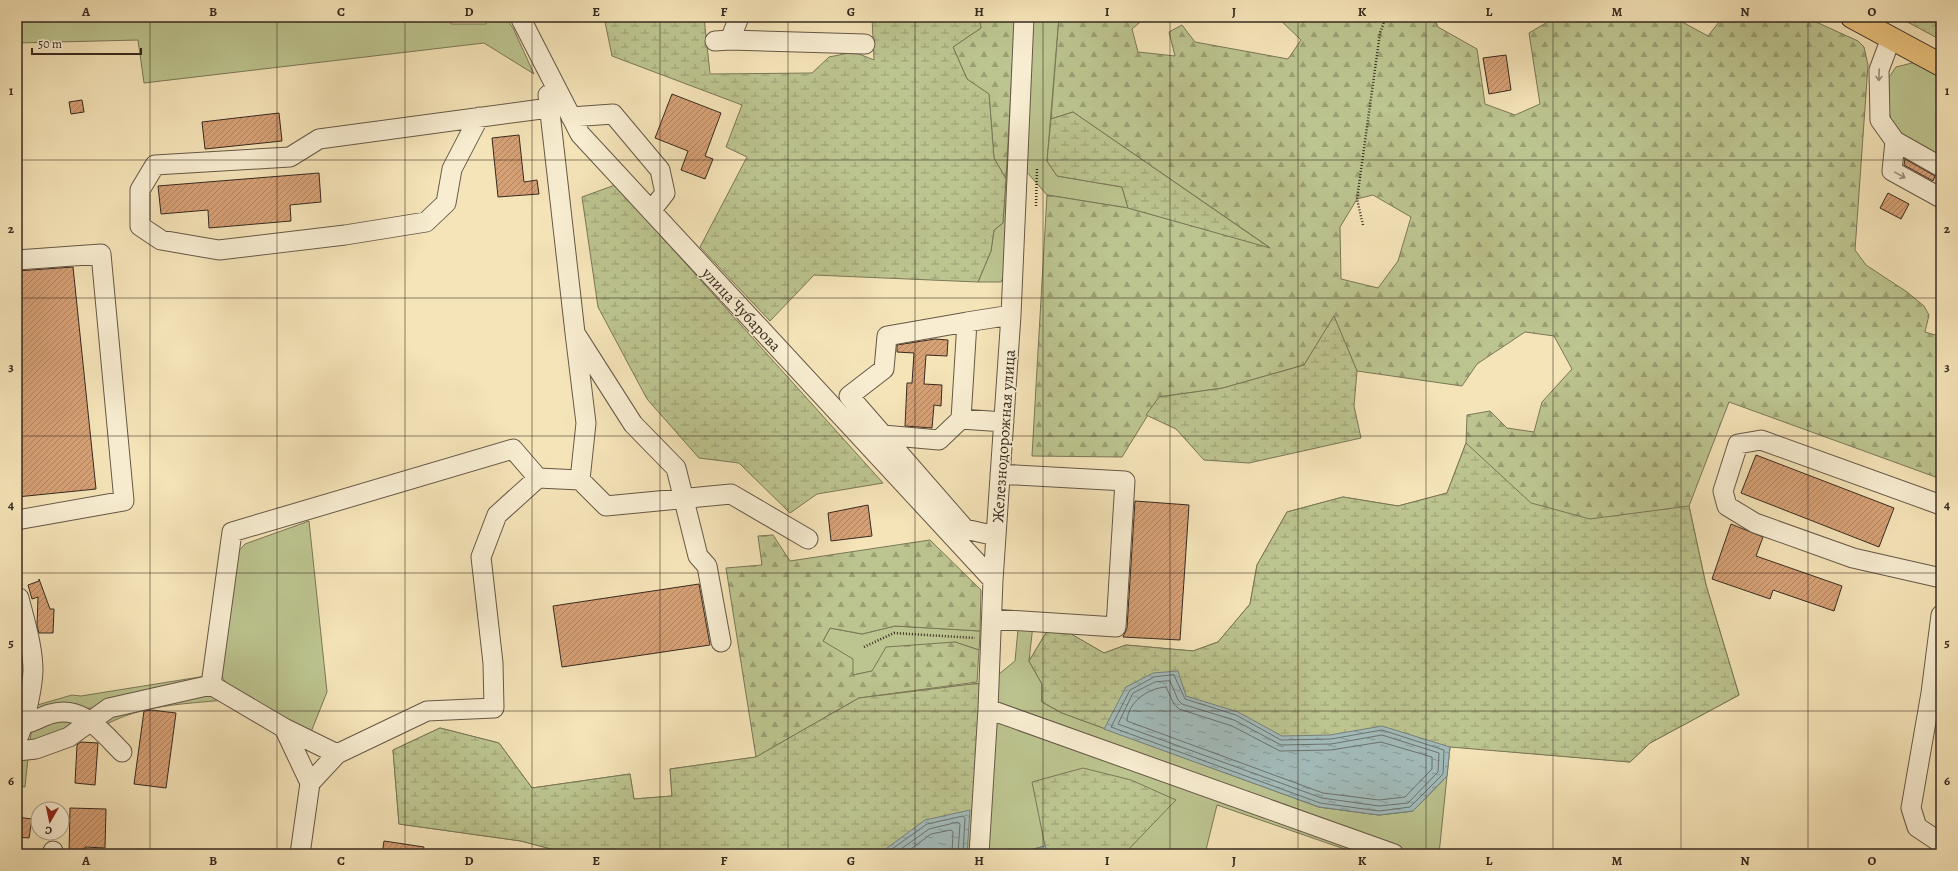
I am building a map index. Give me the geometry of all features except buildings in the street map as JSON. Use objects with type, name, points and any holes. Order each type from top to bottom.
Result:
[{"type":"main road","points":[[1852,17],[1941,65]]},
{"type":"street","name":"улица Чубарова","points":[[520,17],[580,134],[651,211],[874,440],[993,580]]},
{"type":"street","points":[[739,17],[723,41],[865,44]]},
{"type":"street","name":"Железнодорожная улица","points":[[979,854],[988,709],[993,580],[1011,315],[1024,17]]},
{"type":"street","points":[[1891,38],[1879,70],[1880,120],[1895,141],[1941,167]]},
{"type":"street","points":[[545,64],[586,423],[580,480]]},
{"type":"street","points":[[479,117],[452,169],[446,203],[426,222],[219,250],[161,240],[140,226],[140,190],[155,165],[290,156],[319,139],[479,117],[549,108]]},
{"type":"street","points":[[571,117],[613,114],[656,164],[660,170],[665,193],[651,211]]},
{"type":"street","points":[[555,159],[580,134]]},
{"type":"street","points":[[1895,141],[1892,171],[1941,198]]},
{"type":"street","points":[[17,260],[101,254],[124,502],[17,520]]},
{"type":"street","points":[[996,536],[965,529],[874,440],[849,396],[884,369],[887,336],[1011,315]]},
{"type":"street","points":[[874,440],[939,440],[961,419],[967,322]]},
{"type":"street","points":[[575,333],[633,424],[676,468],[685,498],[698,556],[707,566],[720,642]]},
{"type":"street","points":[[961,419],[1004,422]]},
{"type":"street","points":[[1941,505],[1761,440],[1738,444],[1723,491],[1727,506],[1755,524],[1852,558],[1941,578]]},
{"type":"street","points":[[211,685],[232,532],[513,449],[538,478]]},
{"type":"street","points":[[992,620],[1116,627],[1125,481],[1000,474]]},
{"type":"street","points":[[310,783],[337,754],[427,711],[494,708],[493,663],[481,557],[497,515],[538,478],[580,480],[606,506],[731,494],[808,539]]},
{"type":"street","points":[[19,598],[21,620],[29,638],[33,671],[21,732]]},
{"type":"street","points":[[1941,615],[1931,693],[1911,808],[1917,827],[1941,843]]},
{"type":"street","points":[[17,751],[36,749],[69,737],[109,708],[211,685],[284,728],[337,754]]},
{"type":"street","points":[[988,709],[1394,854]]},
{"type":"street","points":[[21,732],[36,721],[50,714],[67,712],[91,720],[122,752]]},
{"type":"street","points":[[284,728],[310,783],[300,854]]},
{"type":"path","points":[[1363,225],[1357,199],[1380,33],[1386,17]]},
{"type":"path","points":[[1036,206],[1037,168]]},
{"type":"path","points":[[864,647],[894,633],[991,639]]},
{"type":"green space","points":[[17,17],[451,17],[451,24],[486,24],[486,17],[505,17],[513,28],[534,74],[484,43],[144,83],[138,40],[17,43]]},
{"type":"green space","points":[[604,17],[704,17],[710,74],[812,73],[829,57],[854,52],[874,60],[872,17],[979,17],[981,28],[953,47],[967,79],[989,94],[994,158],[1006,179],[1003,223],[994,230],[991,251],[978,282],[814,275],[770,321],[700,247],[747,157],[726,147],[742,105],[612,56]]},
{"type":"green space","points":[[979,17],[1015,17],[1006,179],[994,158],[989,95],[967,79],[953,47],[981,28]]},
{"type":"green space","points":[[1016,17],[1006,271],[1001,282],[978,282],[991,251],[994,230],[1003,223]]},
{"type":"green space","points":[[1031,17],[1059,17],[1047,161],[1057,176],[1122,187],[1128,208],[1047,195],[1025,170]]},
{"type":"green space","points":[[1059,17],[1146,17],[1132,29],[1138,52],[1175,56],[1169,32],[1182,25],[1195,42],[1288,59],[1301,40],[1277,17],[1434,17],[1438,27],[1477,49],[1485,104],[1515,115],[1540,104],[1529,33],[1549,21],[1552,17],[1673,17],[1708,36],[1723,17],[1805,17],[1858,41],[1864,47],[1868,65],[1855,250],[1866,265],[1907,292],[1924,306],[1929,315],[1925,332],[1935,335],[1941,329],[1941,479],[1729,402],[1689,506],[1706,585],[1739,695],[1650,743],[1630,762],[1062,713],[1042,702],[1042,684],[1029,661],[1046,633],[1064,630],[1104,653],[1126,645],[1193,651],[1218,642],[1250,604],[1257,565],[1287,512],[1343,497],[1398,506],[1447,493],[1466,443],[1467,415],[1490,411],[1507,428],[1534,432],[1542,402],[1572,369],[1554,336],[1525,332],[1477,364],[1462,386],[1357,371],[1334,317],[1304,365],[1223,388],[1159,397],[1122,457],[1032,456],[1047,195],[1128,208],[1269,247],[1073,112],[1051,119]],"holes":[[[1373,195],[1411,217],[1398,261],[1378,288],[1341,279],[1340,227],[1357,199]]]},
{"type":"green space","points":[[1898,17],[1941,17],[1941,40]]},
{"type":"green space","points":[[1916,62],[1941,75],[1941,158],[1905,138],[1891,119],[1885,99],[1887,80],[1896,67]]},
{"type":"green space","points":[[1073,112],[1270,248],[1128,208],[1122,187],[1057,176],[1047,161],[1051,119]]},
{"type":"green space","points":[[615,185],[883,483],[817,494],[790,513],[739,463],[699,458],[647,399],[598,307],[582,197]]},
{"type":"green space","points":[[1334,316],[1357,371],[1354,406],[1361,438],[1249,463],[1204,460],[1176,429],[1146,415],[1159,397],[1223,388],[1304,365]]},
{"type":"green space","points":[[1466,443],[1531,503],[1590,519],[1689,506],[1706,585],[1739,695],[1650,743],[1630,762],[1450,747],[1447,776],[1413,811],[1379,815],[1319,807],[1062,713],[1042,702],[1042,684],[1029,661],[1046,633],[1064,630],[1104,653],[1126,645],[1193,651],[1218,642],[1250,604],[1257,565],[1287,512],[1343,497],[1398,506],[1447,493]]},
{"type":"green space","points":[[309,521],[327,692],[311,732],[228,687],[220,673],[235,555],[245,544]]},
{"type":"green space","points":[[773,535],[790,561],[930,540],[981,590],[980,631],[895,626],[862,634],[830,628],[823,641],[853,659],[853,675],[872,671],[886,647],[955,642],[979,650],[977,682],[859,698],[756,757],[726,568],[762,565],[758,536]]},
{"type":"green space","points":[[1033,625],[1029,661],[1042,684],[1042,702],[1062,713],[1319,807],[1379,815],[1413,811],[1447,776],[1439,854],[1359,854],[1217,805],[1205,854],[1049,854],[1045,846],[1016,854],[557,854],[555,850],[521,841],[399,824],[393,750],[440,728],[499,743],[532,788],[630,774],[634,799],[672,796],[670,769],[756,757],[859,698],[989,682],[1015,661],[1018,629]]},
{"type":"green space","points":[[895,626],[980,631],[979,650],[955,642],[872,671],[853,675],[823,641],[830,628],[862,634]]},
{"type":"green space","points":[[206,676],[188,686],[95,708],[77,709],[33,718],[34,706],[72,695],[81,696]]},
{"type":"green space","points":[[989,682],[979,854],[557,854],[555,850],[521,841],[399,824],[393,750],[440,728],[499,743],[532,788],[630,774],[634,799],[672,796],[670,769],[756,757],[859,698]]},
{"type":"green space","points":[[211,694],[225,700],[163,706],[133,713],[105,725],[103,723],[118,712]]},
{"type":"green space","points":[[56,718],[72,720],[65,731],[60,734],[49,738],[30,741],[32,727]]},
{"type":"green space","points":[[28,758],[25,787],[17,786],[17,760]]},
{"type":"green space","points":[[1083,768],[1131,780],[1176,800],[1124,854],[1016,854],[1045,846],[1032,782]]},
{"type":"water","points":[[1178,671],[1186,696],[1238,712],[1282,736],[1330,735],[1382,726],[1450,747],[1447,776],[1413,811],[1379,815],[1319,807],[1104,729],[1126,687],[1153,673]]},
{"type":"water","points":[[970,810],[967,854],[879,854],[925,820]]},
{"type":"water","points":[[1045,846],[1049,854],[1016,854]]}]
